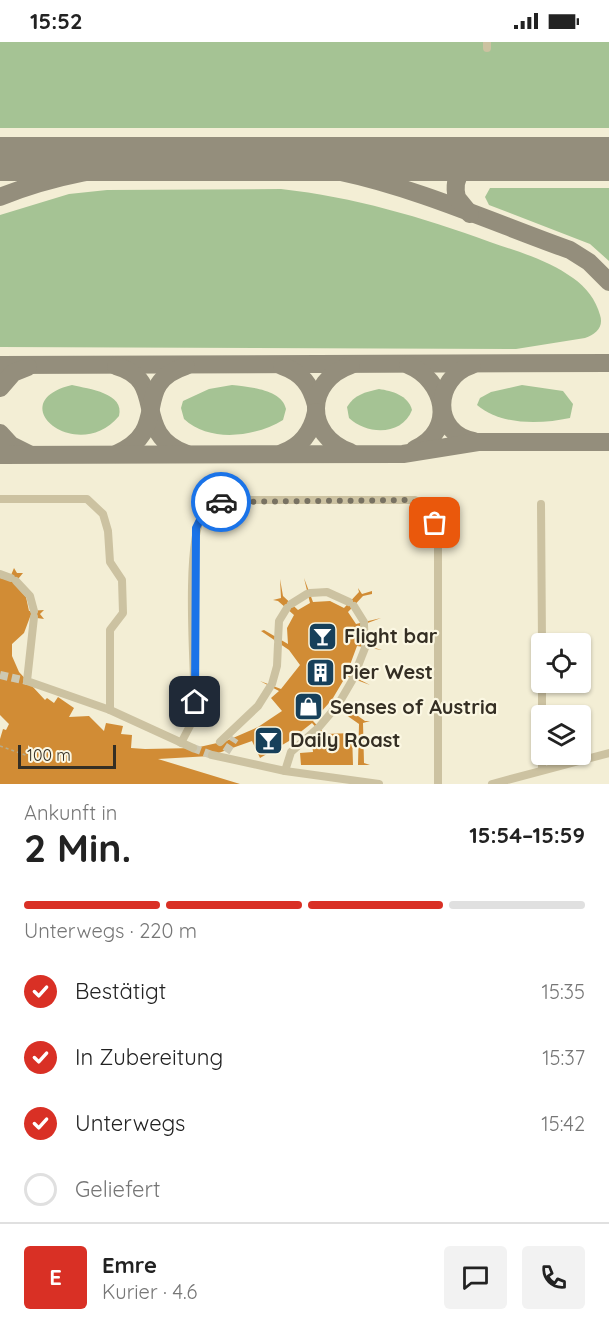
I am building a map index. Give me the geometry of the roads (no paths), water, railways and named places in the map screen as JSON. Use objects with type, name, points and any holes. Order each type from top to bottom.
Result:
[{"type":"lane","points":[[0,499],[87,499],[103,514],[108,531],[110,562],[122,580],[123,613],[110,630],[111,710]]},
{"type":"lane","points":[[181,743],[193,720],[195,702],[194,568],[196,528],[204,512],[220,502],[231,500],[414,500],[429,510],[438,535],[438,784]]},
{"type":"lane","points":[[541,504],[542,633]]},
{"type":"lane","points":[[0,574],[14,579],[30,596],[34,614],[27,681],[111,710],[193,748]]},
{"type":"lane","points":[[220,742],[238,728],[258,706],[271,686],[277,666],[279,621],[289,606],[308,593],[336,594],[352,604],[364,623],[365,646],[354,677],[338,705],[318,728],[291,752],[285,771]]},
{"type":"lane","points":[[235,738],[238,728]]},
{"type":"lane","points":[[492,784],[609,753]]},
{"type":"lane","points":[[212,755],[227,755],[315,780],[380,784]]},
{"type":"lane","points":[[542,765],[542,770]]},
{"type":"tunnel","points":[[0,675],[27,681]]},
{"type":"tunnel","points":[[226,752],[235,738]]},
{"type":"tunnel","points":[[193,748],[212,755]]},
{"type":"place","name":"Flight bar","points":[[323,636]]},
{"type":"place","name":"Pier West","points":[[321,672]]},
{"type":"place","name":"Senses of Austria","points":[[309,707]]},
{"type":"place","name":"Daily Roast","points":[[269,740]]}]
